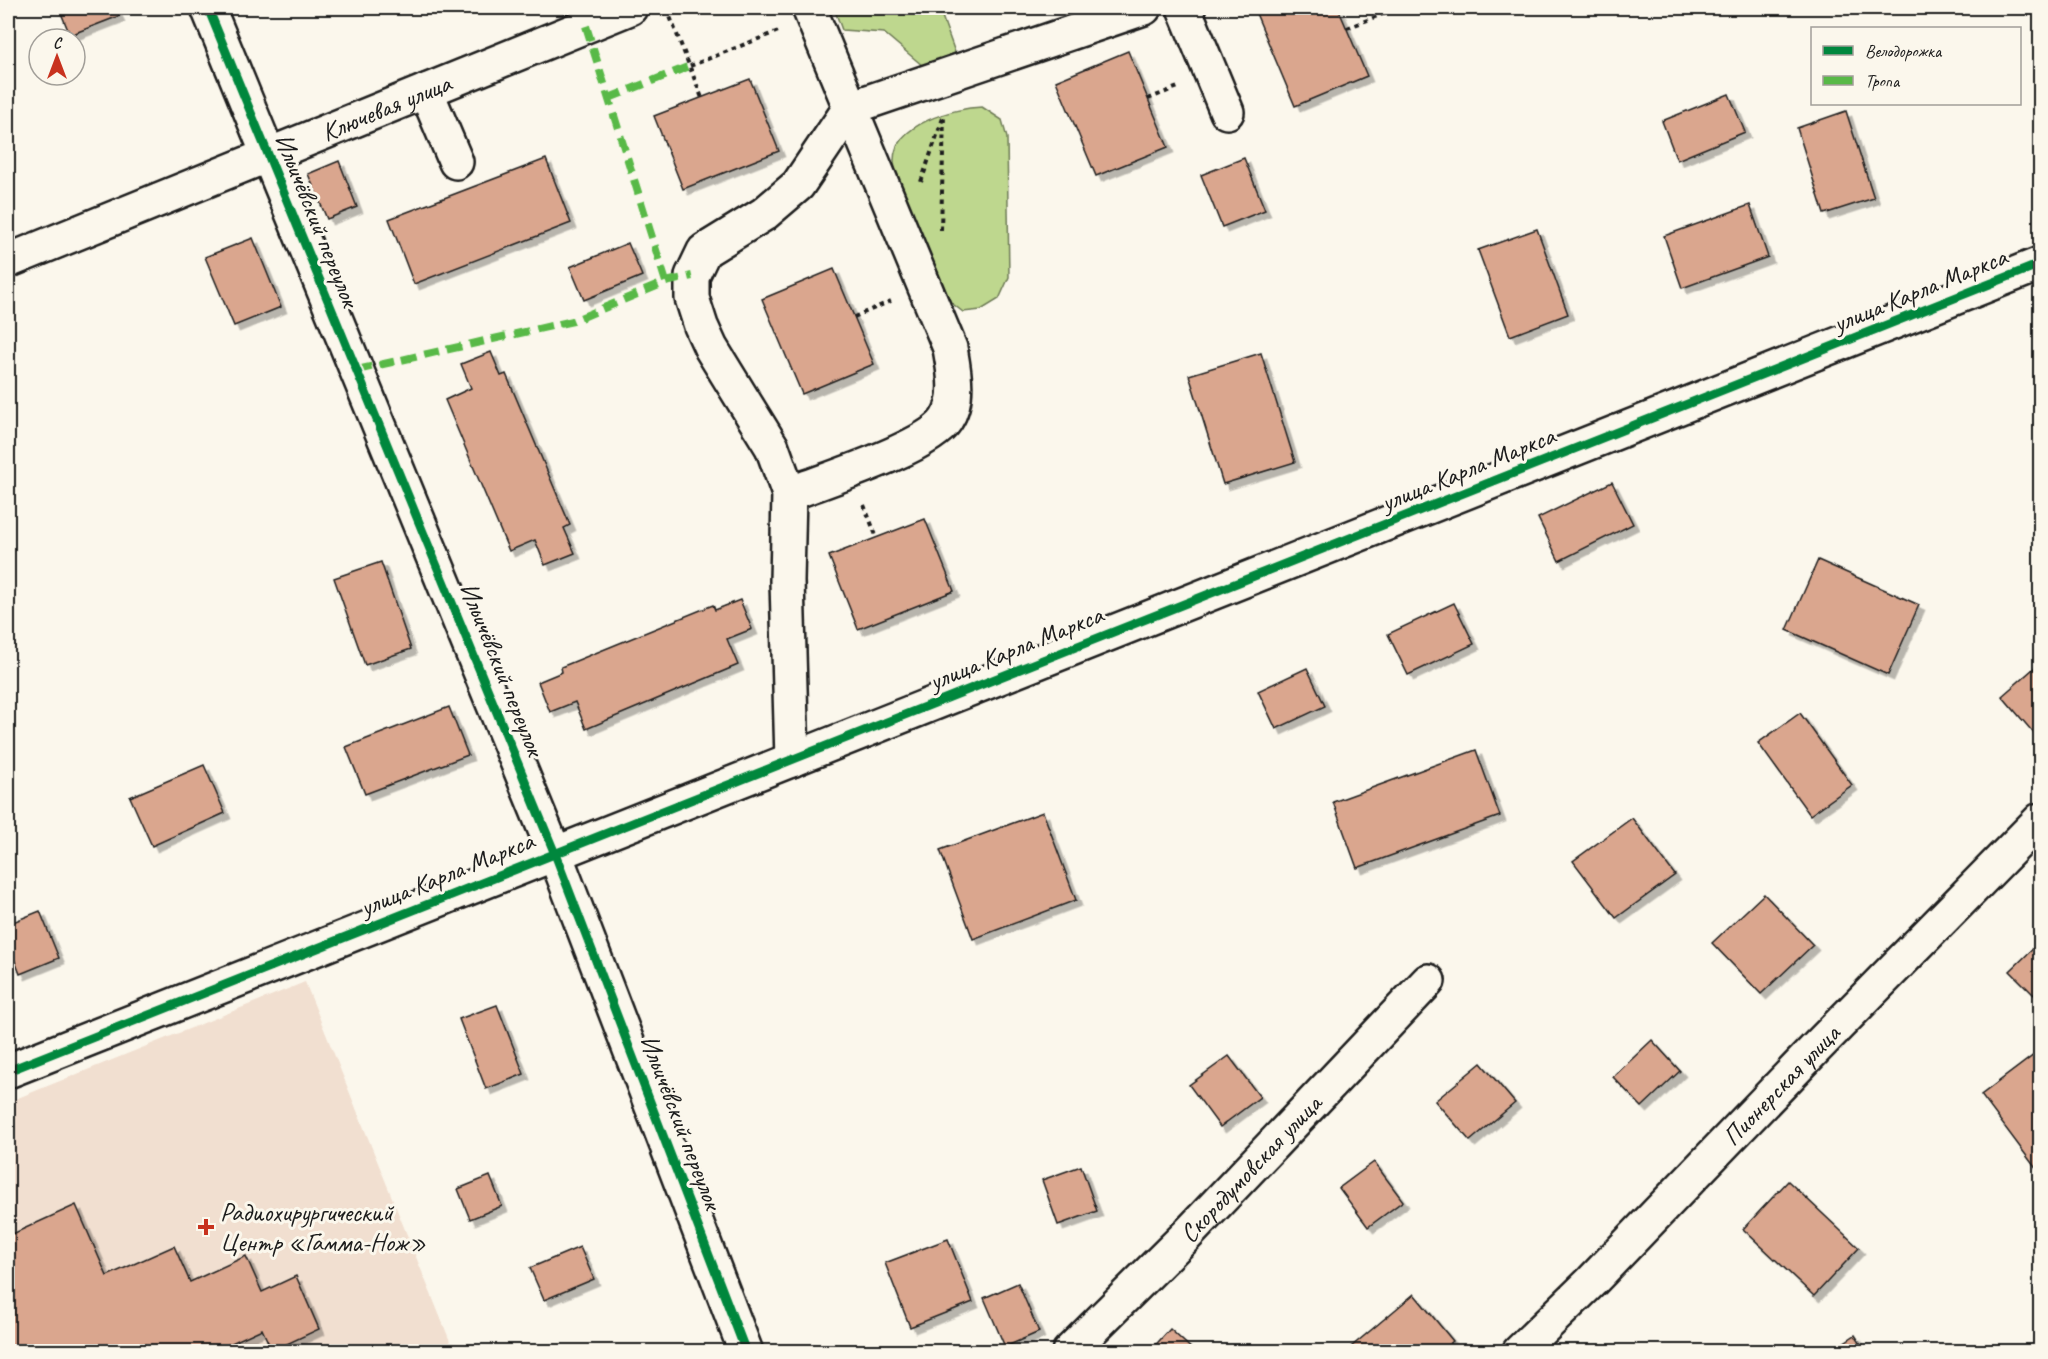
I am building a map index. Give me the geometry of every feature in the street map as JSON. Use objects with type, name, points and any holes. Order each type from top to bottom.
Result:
[{"type":"street","name":"Ильичёвский переулок","points":[[208,8],[555,854],[746,1352]]},
{"type":"street","name":"Ключевая улица","points":[[8,261],[630,8]]},
{"type":"street","points":[[792,760],[787,581],[789,494],[772,447],[711,348],[701,326],[692,298],[692,276],[704,251],[764,214],[798,185],[850,108],[1144,8]]},
{"type":"street","points":[[1184,8],[1227,112]]},
{"type":"street","points":[[789,494],[928,438],[947,419],[956,388],[950,348],[811,12]]},
{"type":"street","points":[[426,91],[456,162]]},
{"type":"street","name":"улица Карла Маркса","points":[[8,1071],[2040,264]]},
{"type":"street","name":"Пионерская улица","points":[[1519,1352],[1592,1281],[2040,820]]},
{"type":"street","name":"Скородумовская улица","points":[[1069,1352],[1186,1236],[1428,981]]},
{"type":"path","points":[[666,8],[702,98]]},
{"type":"path","points":[[1347,28],[1398,8]]},
{"type":"path","points":[[690,66],[811,12]]},
{"type":"path","points":[[896,217],[910,211],[944,114],[941,233]]},
{"type":"shaded area","name":"Радиохирургический Центр «Гамма-Нож»","points":[[305,982],[454,1351],[8,1352],[8,1102]]},
{"type":"green space","points":[[834,8],[939,8],[956,55],[923,66],[884,33],[842,30]]},
{"type":"green space","points":[[982,107],[1002,120],[1007,138],[1009,277],[999,299],[981,310],[963,312],[949,301],[897,178],[894,160],[897,147],[914,128],[942,115]]},
{"type":"building","points":[[59,8],[115,8],[119,16],[87,28],[67,27]]},
{"type":"building","points":[[1263,8],[1338,8],[1367,76],[1295,106],[1255,11]]},
{"type":"building","points":[[1128,51],[1168,147],[1096,176],[1056,81]]},
{"type":"building","points":[[750,79],[779,151],[683,189],[654,116]]},
{"type":"building","points":[[1729,94],[1745,132],[1677,160],[1662,121]]},
{"type":"building","points":[[1846,111],[1874,198],[1824,214],[1797,128]]},
{"type":"building","points":[[1244,158],[1265,210],[1222,227],[1201,175]]},
{"type":"building","points":[[546,159],[571,223],[414,284],[389,219]]},
{"type":"building","points":[[339,161],[357,207],[327,219],[308,174]]},
{"type":"building","points":[[1750,205],[1768,257],[1682,288],[1664,236]]},
{"type":"building","points":[[1537,229],[1568,314],[1510,336],[1478,250]]},
{"type":"building","points":[[253,238],[281,307],[234,326],[205,257]]},
{"type":"building","points":[[628,243],[642,276],[584,300],[570,267]]},
{"type":"building","points":[[834,269],[874,364],[802,394],[762,299]]},
{"type":"building","points":[[491,352],[501,376],[506,374],[570,525],[564,528],[575,553],[545,565],[535,540],[509,551],[445,400],[471,388],[461,364]]},
{"type":"building","points":[[1261,353],[1295,462],[1223,484],[1189,375]]},
{"type":"building","points":[[1612,482],[1633,524],[1559,561],[1538,518]]},
{"type":"building","points":[[925,519],[954,591],[858,629],[829,556]]},
{"type":"building","points":[[1818,560],[1919,605],[1888,675],[1787,630]]},
{"type":"building","points":[[381,562],[411,649],[365,665],[334,578]]},
{"type":"building","points":[[740,600],[752,629],[727,639],[738,665],[586,729],[575,702],[550,712],[538,682],[562,672],[561,667],[713,605],[715,610]]},
{"type":"building","points":[[1454,603],[1474,644],[1408,675],[1388,634]]},
{"type":"building","points":[[2040,663],[2040,734],[2037,737],[2002,696]]},
{"type":"building","points":[[1307,668],[1325,706],[1276,729],[1258,691]]},
{"type":"building","points":[[449,707],[468,755],[365,794],[346,747]]},
{"type":"building","points":[[1800,713],[1852,785],[1810,815],[1758,743]]},
{"type":"building","points":[[1476,750],[1500,816],[1357,868],[1333,802]]},
{"type":"building","points":[[204,765],[225,813],[152,846],[130,797]]},
{"type":"building","points":[[1043,812],[1076,900],[973,939],[940,850]]},
{"type":"building","points":[[1632,818],[1675,875],[1616,918],[1573,861]]},
{"type":"building","points":[[1764,894],[1813,945],[1761,994],[1712,943]]},
{"type":"building","points":[[40,911],[59,958],[20,974],[8,943],[8,924]]},
{"type":"building","points":[[2040,942],[2040,988],[2034,995],[2010,971]]},
{"type":"building","points":[[497,1005],[524,1074],[486,1089],[459,1019]]},
{"type":"building","points":[[1652,1040],[1680,1071],[1642,1107],[1613,1077]]},
{"type":"building","points":[[2038,1052],[2040,1056],[2040,1174],[1981,1095]]},
{"type":"building","points":[[1229,1056],[1260,1097],[1220,1127],[1189,1085]]},
{"type":"building","points":[[1481,1063],[1515,1103],[1470,1141],[1435,1101]]},
{"type":"building","points":[[1374,1162],[1403,1201],[1368,1227],[1339,1188]]},
{"type":"building","points":[[1081,1166],[1097,1211],[1058,1225],[1042,1180]]},
{"type":"building","points":[[490,1176],[502,1206],[470,1219],[458,1189]]},
{"type":"building","points":[[1788,1181],[1859,1248],[1814,1296],[1743,1229]]},
{"type":"building","points":[[76,1205],[107,1276],[174,1246],[190,1282],[246,1256],[262,1292],[296,1276],[319,1329],[272,1351],[262,1329],[212,1352],[8,1352],[8,1236]]},
{"type":"building","points":[[948,1239],[973,1302],[910,1327],[885,1263]]},
{"type":"building","points":[[580,1247],[594,1279],[544,1300],[530,1268]]},
{"type":"building","points":[[1018,1283],[1039,1332],[1005,1347],[984,1298]]},
{"type":"building","points":[[1414,1294],[1453,1341],[1440,1352],[1345,1352]]},
{"type":"building","points":[[1170,1329],[1195,1352],[1149,1352]]},
{"type":"building","points":[[1855,1335],[1866,1352],[1840,1352],[1837,1347]]},
{"type":"marked path","points":[[586,26],[666,282]]},
{"type":"marked path","points":[[609,98],[690,66]]},
{"type":"marked path","points":[[357,370],[573,321],[666,282],[692,276]]},
{"type":"cycle path","points":[[208,8],[555,854],[746,1352]]},
{"type":"cycle path","points":[[8,1071],[2040,264]]},
{"type":"place","name":"Радиохирургический Центр «Гамма-Нож»","points":[[206,1227]]}]
